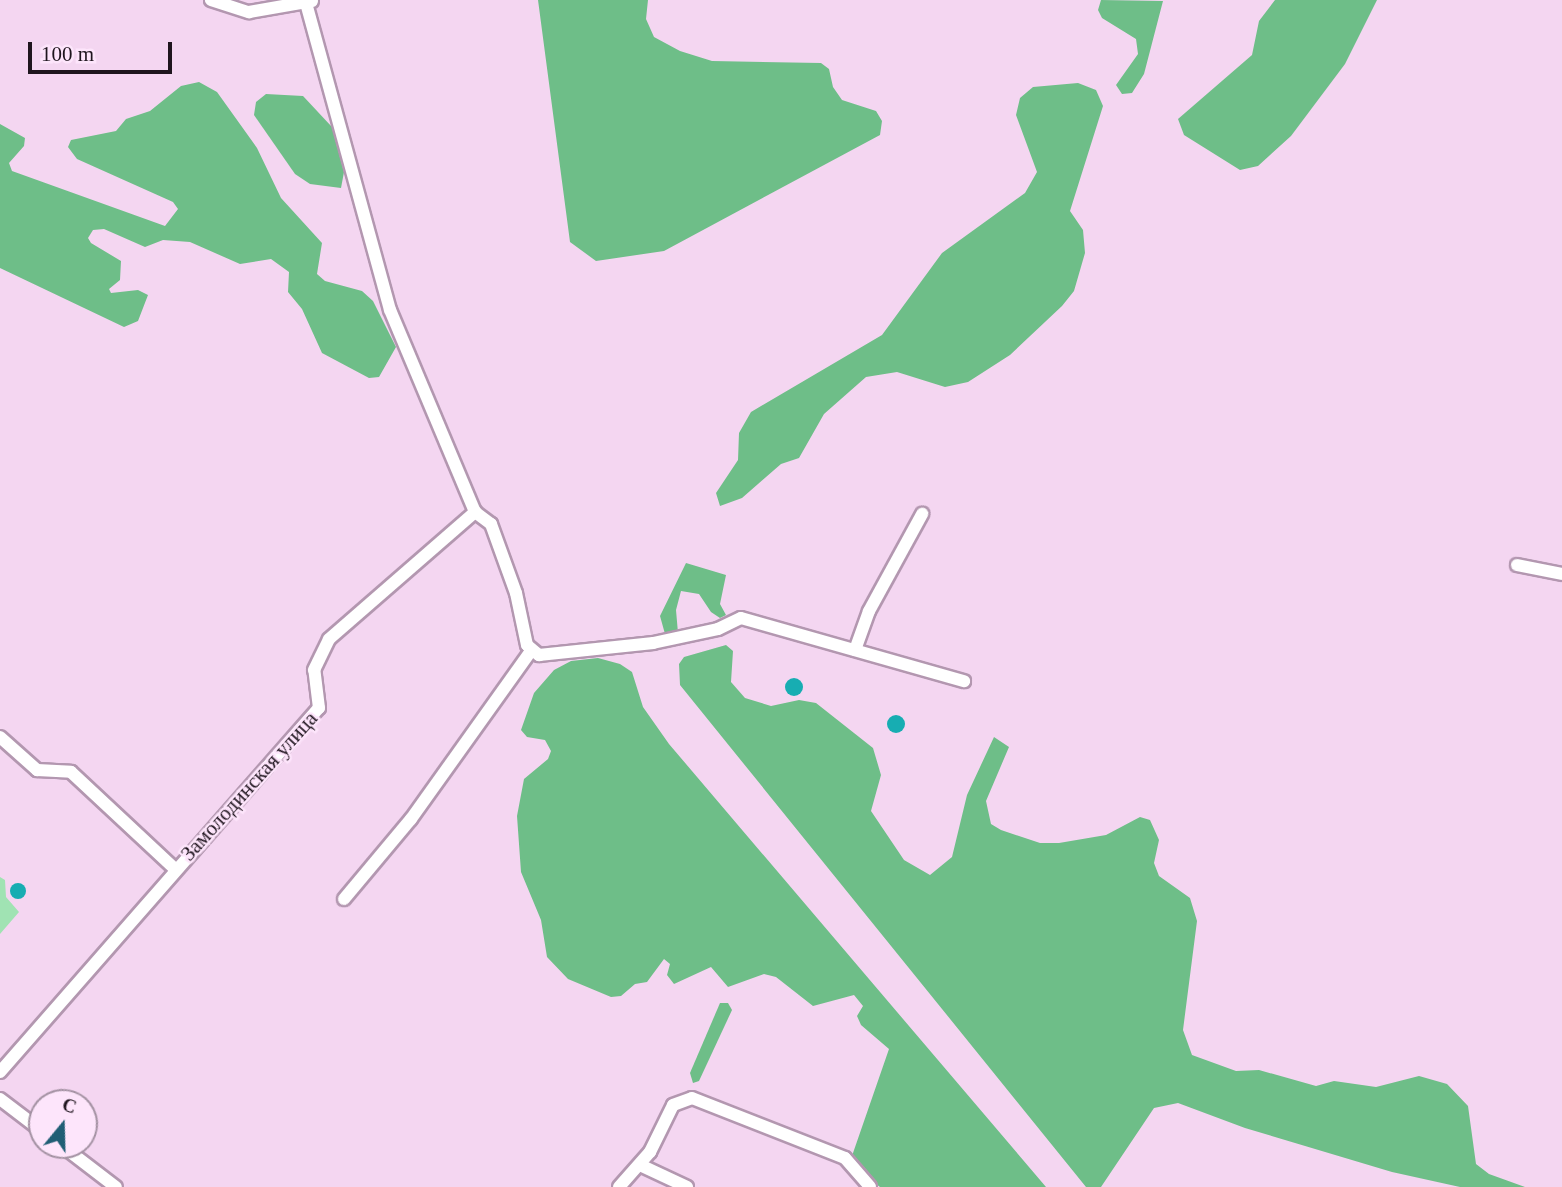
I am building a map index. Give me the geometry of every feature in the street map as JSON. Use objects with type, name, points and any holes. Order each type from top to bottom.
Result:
[{"type":"street","points":[[211,0],[249,12],[309,1],[390,310],[475,512],[491,524],[531,651],[539,655],[577,653],[653,643],[718,629],[741,618],[964,681]]},
{"type":"street","name":"Замолодинская улица","points":[[0,1072],[175,869],[319,708],[314,670],[328,639],[475,512]]},
{"type":"street","points":[[855,650],[869,611],[922,514]]},
{"type":"street","points":[[1517,565],[1562,574]]},
{"type":"street","points":[[344,899],[411,819],[531,651]]},
{"type":"street","points":[[0,737],[37,770],[71,772],[175,869]]},
{"type":"street","points":[[619,1187],[640,1165],[673,1105],[692,1098],[845,1158],[870,1187]]},
{"type":"street","points":[[0,1099],[28,1120]]},
{"type":"street","points":[[79,1159],[116,1187]]},
{"type":"street","points":[[640,1165],[687,1187]]},
{"type":"shaded area","points":[[538,0],[648,0],[646,19],[654,37],[680,51],[712,61],[821,63],[829,69],[833,87],[842,100],[876,111],[882,121],[880,135],[664,251],[596,261],[570,242]]},
{"type":"shaded area","points":[[1101,0],[1163,1],[1144,74],[1132,93],[1122,94],[1116,85],[1138,54],[1136,39],[1102,18],[1098,10]]},
{"type":"shaded area","points":[[1275,0],[1377,0],[1345,64],[1291,136],[1258,166],[1240,170],[1184,135],[1178,119],[1252,55],[1259,21]]},
{"type":"shaded area","points":[[199,82],[217,92],[257,148],[281,198],[322,243],[317,274],[325,281],[362,291],[373,301],[396,347],[379,377],[369,378],[322,353],[302,309],[288,292],[289,272],[271,259],[240,264],[190,242],[163,240],[145,247],[104,229],[93,230],[88,238],[91,243],[121,261],[120,280],[109,289],[111,293],[138,290],[148,295],[138,321],[124,327],[0,268],[0,124],[25,138],[24,146],[9,163],[12,171],[165,226],[178,209],[173,202],[77,159],[68,147],[71,140],[116,131],[126,119],[150,111],[181,86]]},
{"type":"shaded area","points":[[1078,83],[1096,90],[1103,106],[1070,211],[1083,230],[1085,253],[1074,291],[1062,306],[1010,355],[968,382],[945,387],[897,372],[866,377],[824,414],[799,458],[781,464],[742,498],[720,506],[716,493],[738,460],[739,433],[751,412],[882,335],[942,253],[1025,193],[1037,172],[1016,115],[1020,98],[1033,87]]},
{"type":"shaded area","points":[[266,94],[303,96],[332,127],[344,172],[341,188],[310,184],[295,174],[254,115],[256,102]]},
{"type":"shaded area","points":[[686,563],[726,575],[720,604],[726,615],[720,618],[711,612],[699,594],[681,591],[676,610],[678,633],[665,634],[660,616]]},
{"type":"shaded area","points":[[726,645],[733,651],[731,682],[745,698],[771,706],[799,700],[816,703],[873,748],[881,775],[871,811],[904,860],[930,875],[952,857],[967,795],[994,737],[1009,747],[986,801],[991,824],[1001,830],[1040,843],[1059,843],[1106,835],[1140,817],[1150,820],[1159,840],[1154,863],[1159,876],[1190,898],[1197,921],[1183,1030],[1192,1055],[1236,1071],[1259,1070],[1316,1086],[1334,1081],[1376,1087],[1419,1076],[1447,1084],[1468,1106],[1476,1164],[1489,1174],[1525,1187],[1460,1187],[1392,1172],[1245,1128],[1178,1103],[1154,1108],[1101,1187],[1086,1187],[680,685],[679,664],[684,657]]},
{"type":"shaded area","points":[[598,658],[620,664],[632,672],[643,707],[669,744],[1046,1187],[880,1187],[863,1174],[853,1162],[853,1153],[889,1049],[861,1025],[857,1016],[863,1006],[854,995],[813,1006],[776,977],[764,974],[728,987],[711,967],[674,984],[667,975],[670,964],[664,959],[647,982],[635,984],[621,996],[611,997],[568,979],[547,957],[541,920],[521,872],[517,816],[524,779],[548,759],[551,751],[545,740],[527,737],[521,730],[534,693],[554,670],[571,661]]},
{"type":"shaded area","points":[[794,678],[800,681],[803,687],[800,693],[794,696],[788,693],[785,687],[788,681]]},
{"type":"shaded area","points":[[896,715],[902,718],[905,724],[902,730],[896,733],[890,730],[887,724],[890,718]]},
{"type":"shaded area","points":[[0,877],[5,880],[6,897],[19,912],[0,934]]},
{"type":"shaded area","points":[[15,883],[21,883],[26,891],[24,897],[15,899],[10,894],[10,888]]},
{"type":"shaded area","points":[[720,1003],[728,1003],[732,1010],[699,1081],[693,1083],[690,1073]]}]
